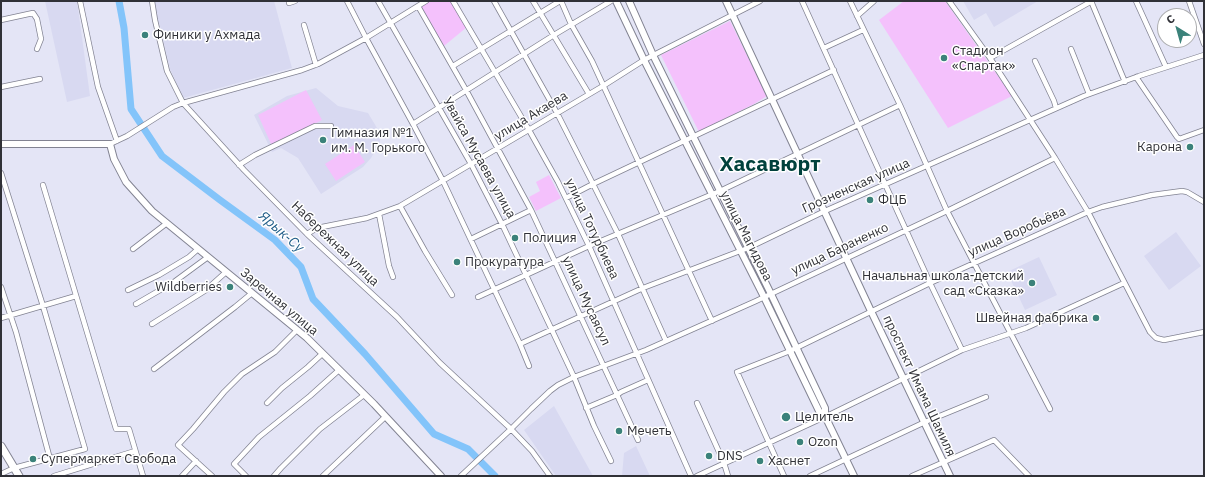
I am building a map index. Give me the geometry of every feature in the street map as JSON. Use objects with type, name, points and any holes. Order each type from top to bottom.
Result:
[{"type":"main road","name":"улица Магидова","points":[[616,1],[644,60],[764,297],[819,411],[825,416],[854,476]]},
{"type":"main road","name":"улица Магидова","points":[[629,1],[653,55],[797,348],[825,408],[825,416]]},
{"type":"main road","name":"проспект Имама Шамиля","points":[[726,1],[950,476]]},
{"type":"main road","points":[[1,144],[110,144]]},
{"type":"main road","name":"Заречная улица","points":[[110,144],[114,159],[126,182],[152,211],[297,330],[364,395],[441,476]]},
{"type":"main road","points":[[1,446],[19,476]]},
{"type":"street","points":[[80,1],[98,87],[117,141]]},
{"type":"street","name":"Набережная улица","points":[[152,1],[167,71],[183,103],[239,165],[307,234],[396,317],[440,363],[511,429],[532,451],[550,476]]},
{"type":"street","points":[[289,3],[295,1]]},
{"type":"street","points":[[347,1],[443,181],[529,366]]},
{"type":"street","name":"Увайса Мусаева улица","points":[[378,1],[471,164],[502,224],[574,377],[586,408],[611,461]]},
{"type":"street","points":[[110,144],[127,136],[173,107],[183,103],[316,65],[338,55],[426,1]]},
{"type":"street","name":"улица Тотурбиева","points":[[453,1],[558,182],[589,246],[691,476]]},
{"type":"street","points":[[494,1],[557,113],[593,184],[618,234],[666,341]]},
{"type":"street","points":[[534,1],[589,94]]},
{"type":"street","points":[[453,66],[560,1],[592,61],[712,321]]},
{"type":"street","points":[[413,124],[495,73],[524,53],[612,1]]},
{"type":"street","name":"улица Акаева","points":[[307,234],[326,225],[355,221],[400,206],[603,86],[644,60],[760,1]]},
{"type":"street","points":[[802,1],[962,350]]},
{"type":"street","points":[[850,1],[900,106],[947,211],[1050,409]]},
{"type":"street","points":[[857,16],[874,1]]},
{"type":"street","points":[[949,1],[990,58],[1088,212],[1150,332],[1156,338],[1164,340],[1204,332]]},
{"type":"street","points":[[990,58],[1092,1],[1124,82]]},
{"type":"street","points":[[1136,1],[1166,67]]},
{"type":"street","points":[[1189,1],[1204,44]]},
{"type":"street","name":"улица Мусаясул","points":[[418,6],[453,66],[531,210],[638,440]]},
{"type":"street","points":[[1,20],[33,13],[37,18],[41,39],[37,49]]},
{"type":"street","points":[[304,25],[316,65]]},
{"type":"street","points":[[824,48],[863,30]]},
{"type":"street","points":[[1070,49],[1089,94]]},
{"type":"street","name":"Грозненская улица","points":[[520,344],[643,288],[748,248],[825,211],[1089,94],[1166,67],[1204,56]]},
{"type":"street","points":[[1035,61],[1056,108]]},
{"type":"street","points":[[566,198],[834,70]]},
{"type":"street","points":[[1136,77],[1179,139],[1204,130]]},
{"type":"street","points":[[1,87],[40,80]]},
{"type":"street","points":[[478,297],[589,246],[712,195],[900,106]]},
{"type":"street","points":[[239,165],[255,155],[315,126],[331,126]]},
{"type":"street","name":"улица Бараненко","points":[[461,475],[550,391],[574,377],[636,354],[712,321],[947,211],[1055,158]]},
{"type":"street","points":[[1,173],[43,306],[85,449],[14,468],[4,474]]},
{"type":"street","points":[[43,185],[116,429],[129,429],[143,476]]},
{"type":"street","name":"улица Воробьёва","points":[[769,442],[737,372],[797,348],[930,283],[1088,212],[1102,207],[1152,195],[1182,191],[1187,192],[1204,202]]},
{"type":"street","points":[[400,206],[452,295]]},
{"type":"street","points":[[471,239],[531,210]]},
{"type":"street","points":[[378,214],[389,266],[393,277]]},
{"type":"street","points":[[133,248],[167,223]]},
{"type":"street","points":[[128,290],[159,275],[198,250]]},
{"type":"street","points":[[136,304],[174,282],[208,257]]},
{"type":"street","points":[[152,324],[206,290],[226,272]]},
{"type":"street","points":[[697,476],[962,350],[1026,328],[1124,283]]},
{"type":"street","points":[[1,287],[11,315],[50,459]]},
{"type":"street","points":[[154,369],[252,293]]},
{"type":"street","points":[[1,318],[76,296]]},
{"type":"street","points":[[212,476],[178,445],[228,387],[242,374],[276,352],[297,330]]},
{"type":"street","points":[[267,403],[282,388],[322,354]]},
{"type":"street","points":[[246,476],[234,464],[259,437],[310,396],[339,370]]},
{"type":"street","points":[[586,408],[648,380]]},
{"type":"street","points":[[274,476],[320,429],[364,395]]},
{"type":"street","points":[[810,476],[925,422],[986,397]]},
{"type":"street","points":[[697,403],[728,476]]},
{"type":"street","points":[[323,476],[385,417]]},
{"type":"street","points":[[912,476],[994,440],[1028,476]]},
{"type":"street","points":[[769,442],[784,476]]},
{"type":"street","points":[[54,476],[135,451]]},
{"type":"street","points":[[182,476],[196,461]]},
{"type":"shaded area","points":[[45,1],[77,1],[90,96],[67,102]]},
{"type":"shaded area","points":[[154,1],[274,1],[292,68],[183,98],[170,69]]},
{"type":"shaded area","points":[[429,1],[451,1],[467,27],[444,46],[420,7]]},
{"type":"shaded area","name":"Стадион «Спартак»","points":[[904,1],[945,1],[1012,96],[948,128],[879,20]]},
{"type":"shaded area","points":[[963,1],[1038,1],[994,27],[986,13],[974,20]]},
{"type":"shaded area","points":[[730,21],[767,96],[699,132],[661,55]]},
{"type":"shaded area","name":"Гимназия №1 им. М. Горького","points":[[316,88],[338,106],[368,113],[381,136],[379,144],[371,158],[363,167],[321,194],[298,158],[281,148],[272,152],[254,115],[287,96]]},
{"type":"shaded area","points":[[306,90],[322,120],[272,146],[258,115]]},
{"type":"shaded area","points":[[354,145],[365,162],[336,181],[325,164]]},
{"type":"shaded area","points":[[549,175],[561,198],[536,211],[529,197],[540,191],[536,182]]},
{"type":"shaded area","points":[[1176,232],[1201,266],[1169,290],[1144,256]]},
{"type":"shaded area","name":"Начальная школа-детский сад «Сказка»","points":[[1039,257],[1057,295],[1025,310],[1007,272]]},
{"type":"shaded area","points":[[554,406],[593,476],[556,476],[524,430]]},
{"type":"shaded area","points":[[636,446],[650,476],[622,476],[624,453]]},
{"type":"waterway","name":"Ярык-Су","points":[[119,1],[124,28],[131,109],[162,156],[275,240],[301,267],[313,299],[365,354],[434,434],[468,449],[495,476]]},
{"type":"place","name":"Финики у Ахмада","points":[[145,35]]},
{"type":"place","name":"Стадион «Спартак»","points":[[944,58]]},
{"type":"place","name":"Гимназия №1 им. М. Горького","points":[[323,140]]},
{"type":"place","name":"Карона","points":[[1190,147]]},
{"type":"place","name":"ФЦБ","points":[[870,200]]},
{"type":"place","name":"Полиция","points":[[515,238]]},
{"type":"place","name":"Прокуратура","points":[[457,262]]},
{"type":"place","name":"Начальная школа-детский сад «Сказка»","points":[[1032,283]]},
{"type":"place","name":"Wildberries","points":[[230,287]]},
{"type":"place","name":"Швейная фабрика","points":[[1096,318]]},
{"type":"place","name":"Целитель","points":[[786,417]]},
{"type":"place","name":"Мечеть","points":[[619,431]]},
{"type":"place","name":"Ozon","points":[[800,442]]},
{"type":"place","name":"DNS","points":[[709,456]]},
{"type":"place","name":"Супермаркет Свобода","points":[[33,459]]},
{"type":"place","name":"Хаснет","points":[[760,461]]},
{"type":"district","name":"Хасавюрт","points":[[770,165]]}]
